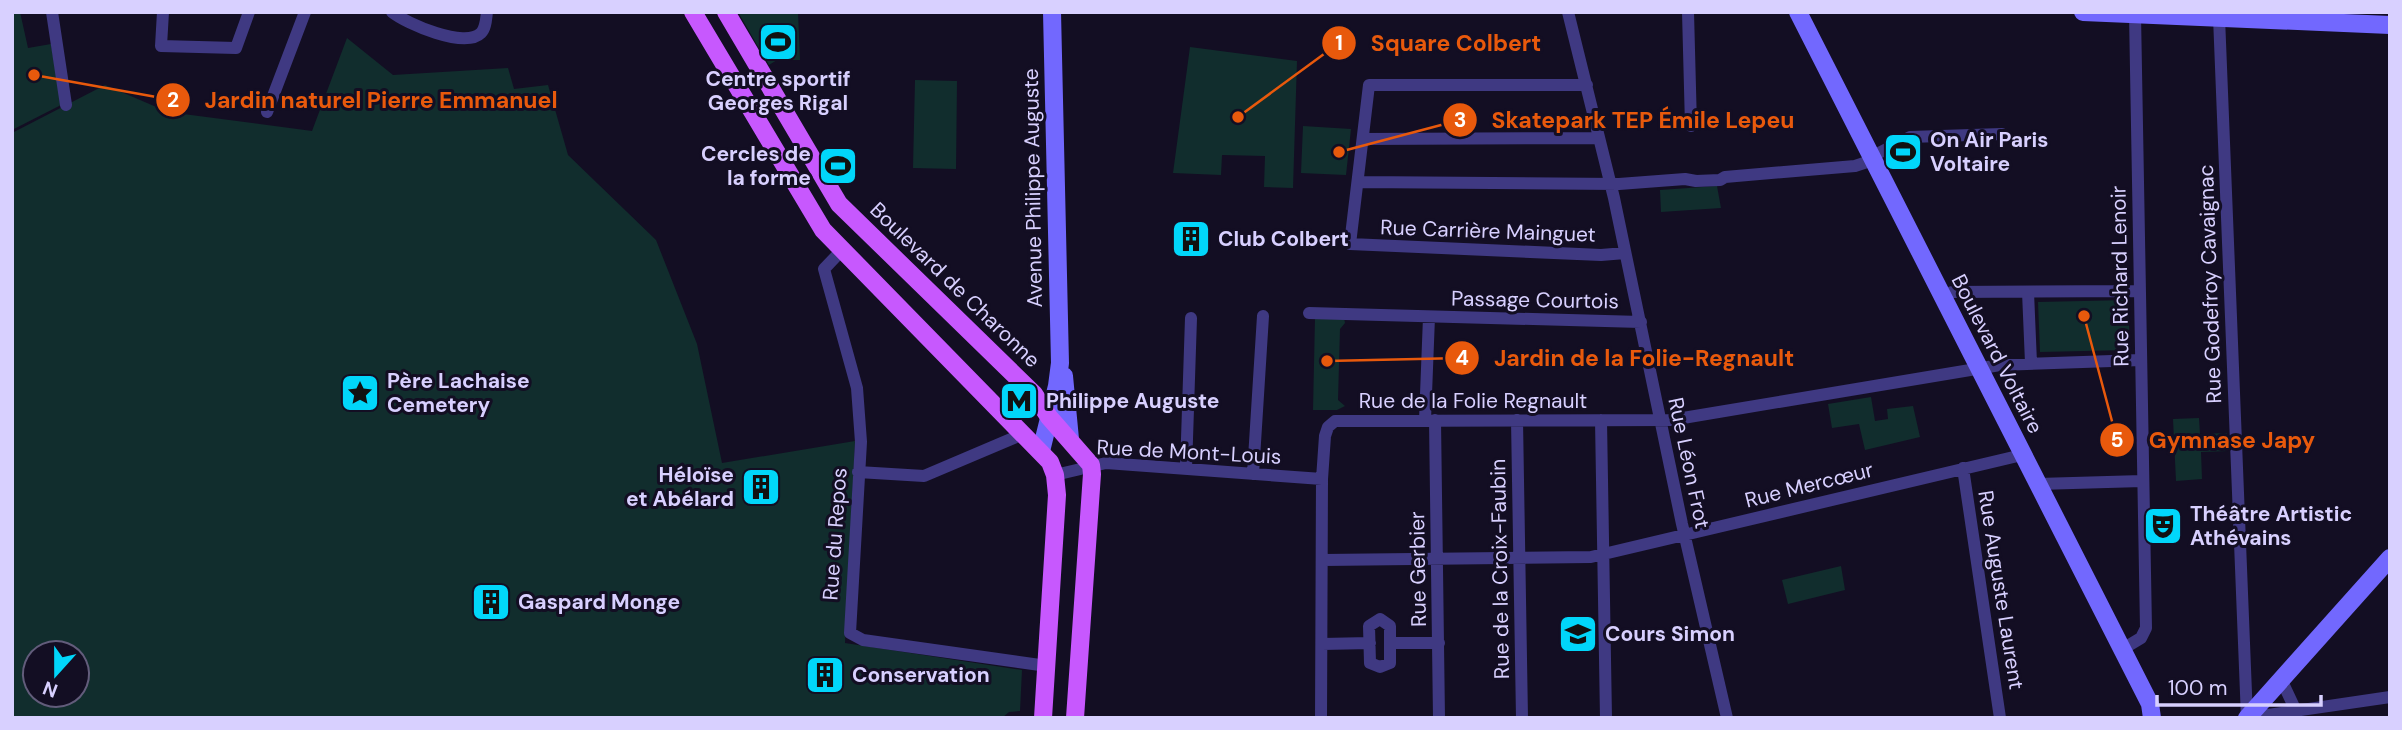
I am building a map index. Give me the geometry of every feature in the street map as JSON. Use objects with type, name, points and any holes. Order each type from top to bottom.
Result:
[{"type":"main road","points":[[693,12],[823,230],[1050,462],[1055,475],[1056,504],[1043,718]]},
{"type":"main road","name":"Boulevard de Charonne","points":[[726,12],[839,204],[1034,394],[1091,465]]},
{"type":"main road","name":"Avenue Philippe Auguste","points":[[1052,12],[1060,363],[1065,383],[1070,439]]},
{"type":"main road","name":"Boulevard Voltaire","points":[[1798,12],[2150,704],[2152,718]]},
{"type":"main road","points":[[2083,12],[2218,17],[2276,16],[2390,25]]},
{"type":"main road","name":"Boulevard de Charonne","points":[[816,219],[839,204]]},
{"type":"main road","name":"Avenue Philippe Auguste","points":[[1041,451],[1060,363]]},
{"type":"main road","points":[[1075,718],[1091,465]]},
{"type":"main road","points":[[2247,718],[2390,558]]},
{"type":"street","points":[[52,12],[66,105]]},
{"type":"street","points":[[163,12],[161,46],[236,48],[249,12]]},
{"type":"street","points":[[267,112],[305,12]]},
{"type":"street","points":[[392,12],[445,36],[467,39],[480,35],[487,12]]},
{"type":"street","name":"Rue Léon Frot","points":[[1568,12],[1610,183],[1727,718]]},
{"type":"street","points":[[1688,12],[1691,126]]},
{"type":"street","name":"Rue Richard Lenoir","points":[[2121,650],[2141,638],[2146,628],[2135,14]]},
{"type":"street","name":"Rue Godefroy Cavaignac","points":[[2218,17],[2247,718]]},
{"type":"street","points":[[1587,85],[1370,85],[1358,182],[1619,184],[1685,179],[1709,181],[1725,177],[1855,166],[1910,137],[2002,134]]},
{"type":"street","points":[[1363,139],[1598,138]]},
{"type":"street","name":"Rue Carrière Mainguet","points":[[1358,182],[1350,244],[1590,255],[1625,253]]},
{"type":"street","name":"Rue du Repos","points":[[843,249],[824,269],[857,388],[861,442],[849,629],[852,636],[863,640],[1047,666]]},
{"type":"street","points":[[1942,296],[1952,292],[2139,291]]},
{"type":"street","points":[[2028,292],[2031,363]]},
{"type":"street","name":"Passage Courtois","points":[[1309,313],[1640,322]]},
{"type":"street","points":[[1253,474],[1264,316]]},
{"type":"street","name":"Passage Courtois","points":[[1429,317],[1430,420]]},
{"type":"street","points":[[1186,468],[1191,318]]},
{"type":"street","name":"Rue de la Folie Regnault","points":[[1321,718],[1322,479],[1325,436],[1328,427],[1335,421],[1684,418],[1979,368],[2031,363],[2141,360]]},
{"type":"street","name":"Rue Gerbier","points":[[1430,420],[1438,559],[1439,718]]},
{"type":"street","name":"Rue de la Croix-Faubin","points":[[1517,420],[1522,718]]},
{"type":"street","points":[[1601,420],[1606,718]]},
{"type":"street","points":[[858,472],[924,477],[1023,433]]},
{"type":"street","name":"Rue Mercœur","points":[[1323,560],[1591,557],[2022,455]]},
{"type":"street","name":"Rue de Mont-Louis","points":[[1055,475],[1106,463],[1322,479]]},
{"type":"street","name":"Rue Auguste Laurent","points":[[1963,468],[2000,718]]},
{"type":"street","points":[[2038,484],[2142,481]]},
{"type":"street","points":[[1380,619],[1390,626],[1390,663],[1380,667],[1370,663],[1370,643],[1369,626],[1380,619]]},
{"type":"street","points":[[1322,644],[1370,643]]},
{"type":"street","points":[[1390,643],[1438,643]]},
{"type":"street","points":[[2281,679],[2296,710]]},
{"type":"street","points":[[2247,718],[2390,697]]},
{"type":"green space","points":[[12,12],[20,12],[28,48],[51,44],[61,105],[12,130]]},
{"type":"green space","name":"Centre sportif Georges Rigal","points":[[738,12],[798,12],[800,60],[777,60],[769,65],[764,56],[768,53],[765,48],[760,50]]},
{"type":"green space","name":"Père Lachaise Cemetery","points":[[347,38],[393,75],[508,68],[514,89],[548,85],[568,155],[656,240],[697,344],[722,463],[855,441],[845,643],[1022,670],[1020,711],[1009,712],[1002,718],[12,718],[12,133],[105,85],[168,112],[312,131]]},
{"type":"green space","points":[[1190,47],[1297,61],[1293,188],[1264,187],[1265,156],[1222,155],[1221,175],[1173,173]]},
{"type":"green space","points":[[915,80],[957,81],[956,169],[913,168]]},
{"type":"green space","points":[[1303,126],[1351,129],[1346,175],[1301,173]]},
{"type":"green space","points":[[1717,186],[1721,208],[1661,212],[1660,190]]},
{"type":"green space","points":[[2128,300],[2130,350],[2040,352],[2038,302]]},
{"type":"green space","points":[[1315,318],[1344,318],[1345,323],[1340,329],[1338,400],[1345,406],[1337,410],[1313,410]]},
{"type":"green space","points":[[1871,397],[1875,421],[1888,419],[1887,409],[1913,406],[1920,437],[1865,450],[1859,424],[1832,428],[1828,404]]},
{"type":"green space","points":[[2199,418],[2200,434],[2227,433],[2228,451],[2201,452],[2202,479],[2176,481],[2173,419]]},
{"type":"green space","points":[[1841,566],[1845,590],[1788,604],[1782,580]]},
{"type":"place","name":"Centre sportif Georges Rigal","points":[[778,42]]},
{"type":"place","name":"Jardin naturel Pierre Emmanuel","points":[[34,75]]},
{"type":"place","name":"Square Colbert","points":[[1238,117]]},
{"type":"place","name":"Skatepark TEP Émile Lepeu","points":[[1339,152]]},
{"type":"place","name":"On Air Paris Voltaire","points":[[1903,152]]},
{"type":"place","name":"Cercles de la forme","points":[[838,166]]},
{"type":"place","name":"Club Colbert","points":[[1191,239]]},
{"type":"place","name":"Gymnase Japy","points":[[2084,316]]},
{"type":"place","name":"Jardin de la Folie-Regnault","points":[[1327,361]]},
{"type":"place","name":"Père Lachaise Cemetery","points":[[360,393]]},
{"type":"place","name":"Philippe Auguste","points":[[1019,401]]},
{"type":"place","name":"Héloïse et Abélard","points":[[761,487]]},
{"type":"place","name":"Théâtre Artistic Athévains","points":[[2163,526]]},
{"type":"place","name":"Gaspard Monge","points":[[491,602]]},
{"type":"place","name":"Cours Simon","points":[[1578,634]]},
{"type":"place","name":"Conservation","points":[[825,675]]}]
